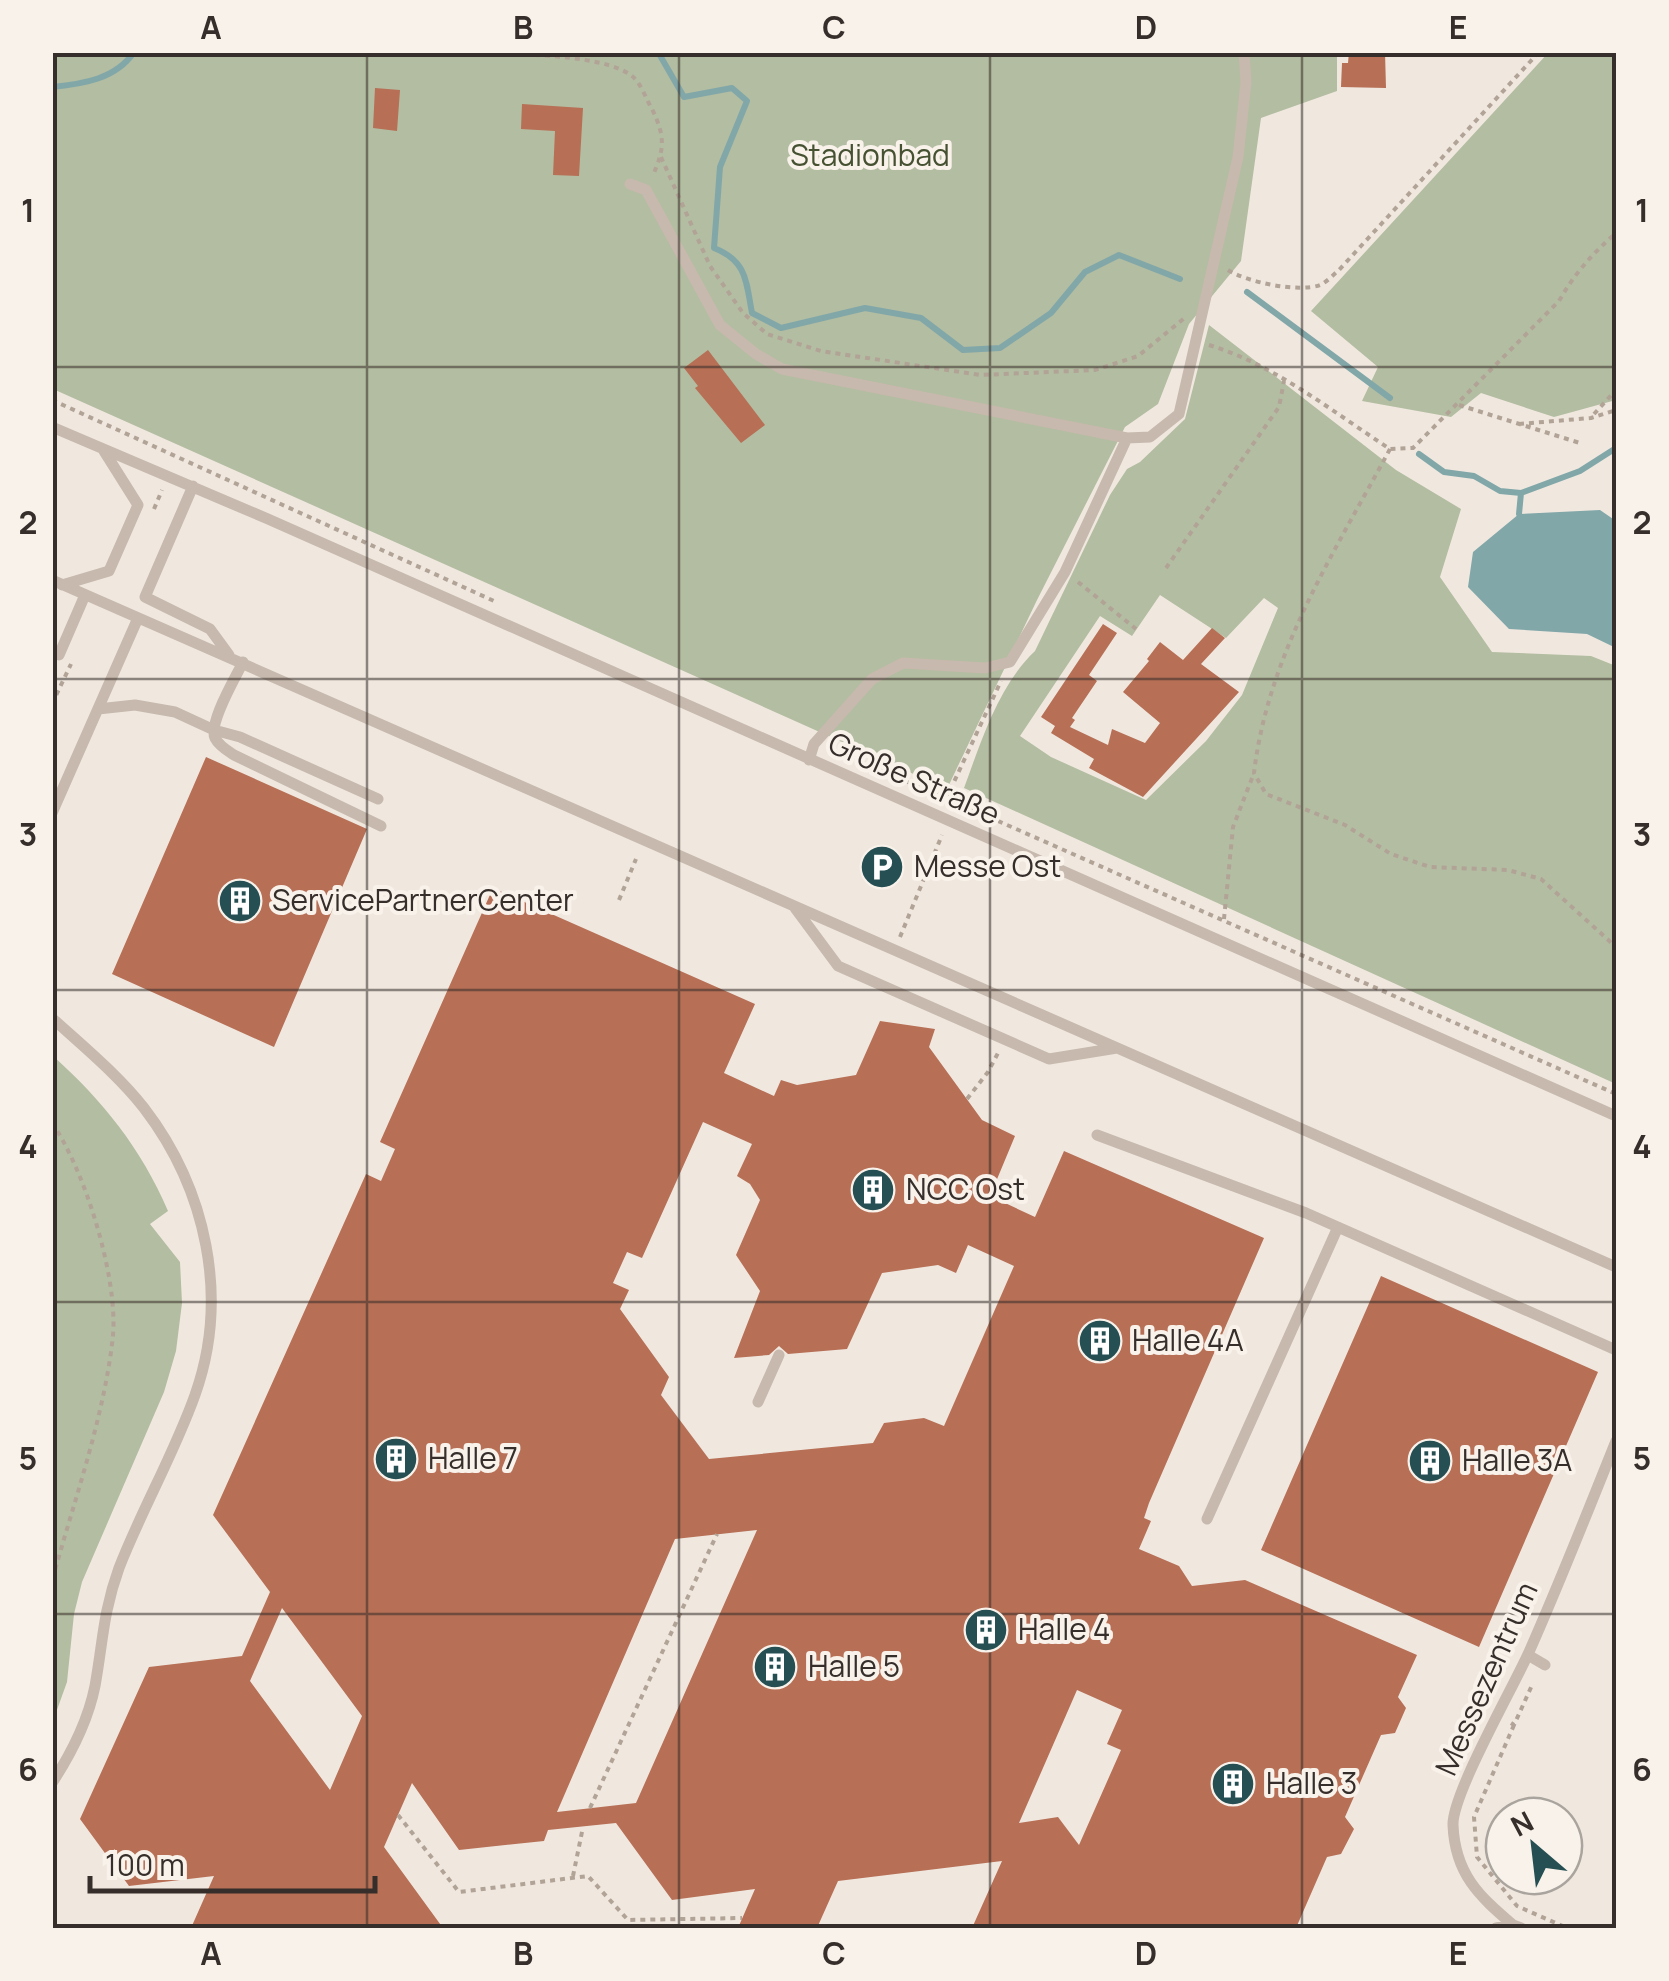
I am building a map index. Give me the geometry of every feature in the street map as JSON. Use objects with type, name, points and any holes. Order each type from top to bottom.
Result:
[{"type":"lane","points":[[630,184],[646,190],[720,325],[782,369],[1126,438],[1150,437],[1178,414],[1216,262],[1238,158],[1246,82],[1244,52]]},
{"type":"lane","name":"Große Straße","points":[[52,427],[1616,1116]]},
{"type":"lane","points":[[809,760],[814,744],[872,679],[903,663],[985,668],[1010,662],[1064,572],[1126,438]]},
{"type":"lane","points":[[57,583],[110,572],[138,505],[104,450]]},
{"type":"lane","points":[[193,486],[144,597],[210,629],[230,656]]},
{"type":"lane","points":[[57,583],[1616,1267]]},
{"type":"lane","points":[[52,652],[59,655],[86,595]]},
{"type":"lane","points":[[52,813],[138,618]]},
{"type":"lane","points":[[243,662],[214,730],[221,746],[381,826]]},
{"type":"lane","points":[[98,708],[159,708],[240,737],[378,799]]},
{"type":"lane","points":[[793,904],[838,966],[930,1007],[1049,1059],[1119,1048]]},
{"type":"lane","points":[[52,1018],[129,1091],[170,1145],[206,1238],[212,1288],[208,1339],[197,1390],[121,1564],[102,1622],[94,1689],[83,1726],[52,1783]]},
{"type":"lane","points":[[1097,1135],[1338,1228],[1616,1350]]},
{"type":"lane","points":[[1208,1518],[1338,1228]]},
{"type":"lane","points":[[758,1402],[779,1354]]},
{"type":"lane","name":"Messezentrum","points":[[1517,1927],[1476,1894],[1466,1879],[1452,1822],[1528,1655],[1616,1441]]},
{"type":"lane","points":[[1528,1655],[1545,1665]]},
{"type":"lane","name":"Messezentrum","points":[[1496,1928],[1517,1927]]},
{"type":"path","points":[[455,52],[588,60],[621,69],[636,78],[662,131],[661,157],[646,190]]},
{"type":"path","points":[[1216,262],[1237,276],[1269,284],[1320,285],[1339,270],[1539,52]]},
{"type":"path","points":[[661,157],[710,266],[743,313],[767,334],[821,351],[980,375],[1096,370],[1138,356],[1187,316],[1202,309]]},
{"type":"path","points":[[1195,340],[1236,353],[1390,450],[1414,448],[1559,301],[1590,255],[1616,233]]},
{"type":"path","points":[[1166,568],[1280,408],[1284,381]]},
{"type":"path","points":[[1591,418],[1616,390]]},
{"type":"path","points":[[52,400],[504,605]]},
{"type":"path","points":[[1457,404],[1584,444]]},
{"type":"path","points":[[1514,424],[1591,418],[1616,410]]},
{"type":"path","points":[[1224,920],[1233,828],[1254,773],[1269,696],[1294,626],[1390,450]]},
{"type":"path","points":[[1064,572],[1136,629]]},
{"type":"path","points":[[895,949],[944,820],[946,798],[1010,662]]},
{"type":"path","points":[[848,758],[1616,1094]]},
{"type":"path","points":[[1254,773],[1266,794],[1345,825],[1392,854],[1430,866],[1508,870],[1541,879],[1616,948]]},
{"type":"path","points":[[619,900],[636,859]]},
{"type":"path","points":[[967,1099],[999,1051]]},
{"type":"path","points":[[52,1123],[91,1203],[106,1266],[114,1331],[105,1385],[52,1582]]},
{"type":"path","points":[[590,1808],[717,1534]]},
{"type":"path","points":[[1514,1725],[1474,1817],[1477,1857],[1517,1906],[1566,1928]]},
{"type":"path","points":[[398,1814],[459,1892],[588,1876],[628,1920],[742,1918]]},
{"type":"path","points":[[572,1878],[582,1827]]},
{"type":"path","points":[[624,1928],[628,1920]]},
{"type":"green space","name":"Stadionbad","points":[[53,53],[1337,53],[1337,91],[1261,118],[1241,261],[1189,324],[1158,404],[1125,427],[947,789],[53,389]]},
{"type":"green space","points":[[1548,53],[1616,53],[1616,400],[1554,417],[1481,393],[1451,417],[1362,401],[1378,367],[1311,311]]},
{"type":"green space","points":[[1209,325],[1396,470],[1461,509],[1440,577],[1492,652],[1591,656],[1616,666],[1616,1084],[964,788],[1001,698],[1035,651],[1110,495],[1127,469],[1140,462],[1185,419]],"holes":[[[1160,595],[1226,638],[1264,598],[1278,608],[1242,695],[1206,741],[1146,800],[1051,757],[1020,736],[1100,616],[1132,636]]]},
{"type":"green space","points":[[53,1056],[119,1127],[157,1188],[168,1211],[150,1224],[180,1262],[182,1303],[176,1351],[164,1392],[82,1582],[74,1614],[67,1682],[53,1721]]},
{"type":"water","points":[[1600,510],[1616,521],[1616,648],[1587,634],[1509,629],[1468,587],[1473,552],[1519,514]]},
{"type":"building","points":[[1349,52],[1385,52],[1386,88],[1341,87],[1342,63],[1348,63]]},
{"type":"building","points":[[375,88],[400,90],[397,131],[373,128]]},
{"type":"building","points":[[522,104],[583,108],[579,176],[553,175],[555,131],[521,129]]},
{"type":"building","points":[[708,350],[765,425],[741,443],[695,388],[698,386],[684,368]]},
{"type":"building","points":[[1103,624],[1117,633],[1089,675],[1097,681],[1070,727],[1108,745],[1112,729],[1145,743],[1160,723],[1123,692],[1160,642],[1183,660],[1212,628],[1225,638],[1201,664],[1239,692],[1143,797],[1089,768],[1094,759],[1051,733],[1055,726],[1041,717]]},
{"type":"building","name":"ServicePartnerCenter","points":[[206,757],[367,829],[274,1047],[112,974]]},
{"type":"building","points":[[493,888],[755,1004],[724,1073],[774,1096],[781,1080],[797,1085],[856,1075],[880,1021],[935,1029],[929,1047],[982,1120],[1015,1136],[990,1196],[1035,1217],[1064,1151],[1264,1238],[1149,1503],[1144,1518],[1151,1521],[1139,1549],[1179,1566],[1192,1586],[1245,1580],[1417,1655],[1398,1697],[1406,1708],[1395,1733],[1381,1735],[1345,1817],[1354,1829],[1341,1854],[1327,1857],[1296,1928],[972,1928],[1002,1861],[838,1881],[817,1928],[738,1928],[755,1889],[672,1900],[616,1823],[548,1830],[544,1841],[459,1850],[412,1783],[384,1847],[443,1928],[191,1928],[214,1876],[129,1886],[80,1819],[149,1667],[242,1656],[270,1592],[213,1515],[366,1174],[381,1181],[395,1149],[380,1142]],"holes":[[[703,1122],[752,1144],[737,1176],[750,1184],[760,1200],[736,1255],[760,1291],[734,1358],[769,1355],[779,1346],[788,1354],[847,1349],[882,1273],[938,1265],[956,1273],[968,1245],[1014,1266],[944,1426],[924,1418],[884,1423],[873,1443],[709,1459],[661,1395],[669,1377],[620,1309],[629,1290],[613,1283],[627,1252],[642,1258]],[[757,1530],[636,1803],[557,1812],[675,1539]],[[282,1608],[362,1716],[330,1790],[250,1681]],[[1077,1690],[1122,1710],[1107,1744],[1121,1750],[1079,1845],[1058,1817],[1019,1823]]]},
{"type":"building","name":"Halle 3A","points":[[1381,1276],[1598,1372],[1479,1647],[1261,1550]]},
{"type":"waterway","points":[[52,87],[87,82],[108,74],[134,52]]},
{"type":"waterway","points":[[658,52],[684,97],[732,88],[747,101],[720,167],[714,248],[739,266],[752,313],[781,328],[865,308],[921,318],[963,350],[1000,348],[1051,313],[1085,272],[1119,255],[1180,279]]},
{"type":"waterway","points":[[1247,292],[1390,398]]},
{"type":"waterway","points":[[1521,493],[1580,471],[1616,448]]},
{"type":"waterway","points":[[1419,454],[1444,472],[1474,476],[1500,491],[1521,493],[1522,520]]},
{"type":"place","name":"Messe Ost","points":[[882,867]]},
{"type":"place","name":"ServicePartnerCenter","points":[[240,901]]},
{"type":"place","name":"NCC Ost","points":[[873,1190]]},
{"type":"place","name":"Halle 4A","points":[[1100,1341]]},
{"type":"place","name":"Halle 7","points":[[396,1459]]},
{"type":"place","name":"Halle 3A","points":[[1430,1461]]},
{"type":"place","name":"Halle 4","points":[[986,1630]]},
{"type":"place","name":"Halle 5","points":[[775,1667]]},
{"type":"place","name":"Halle 3","points":[[1233,1784]]}]
